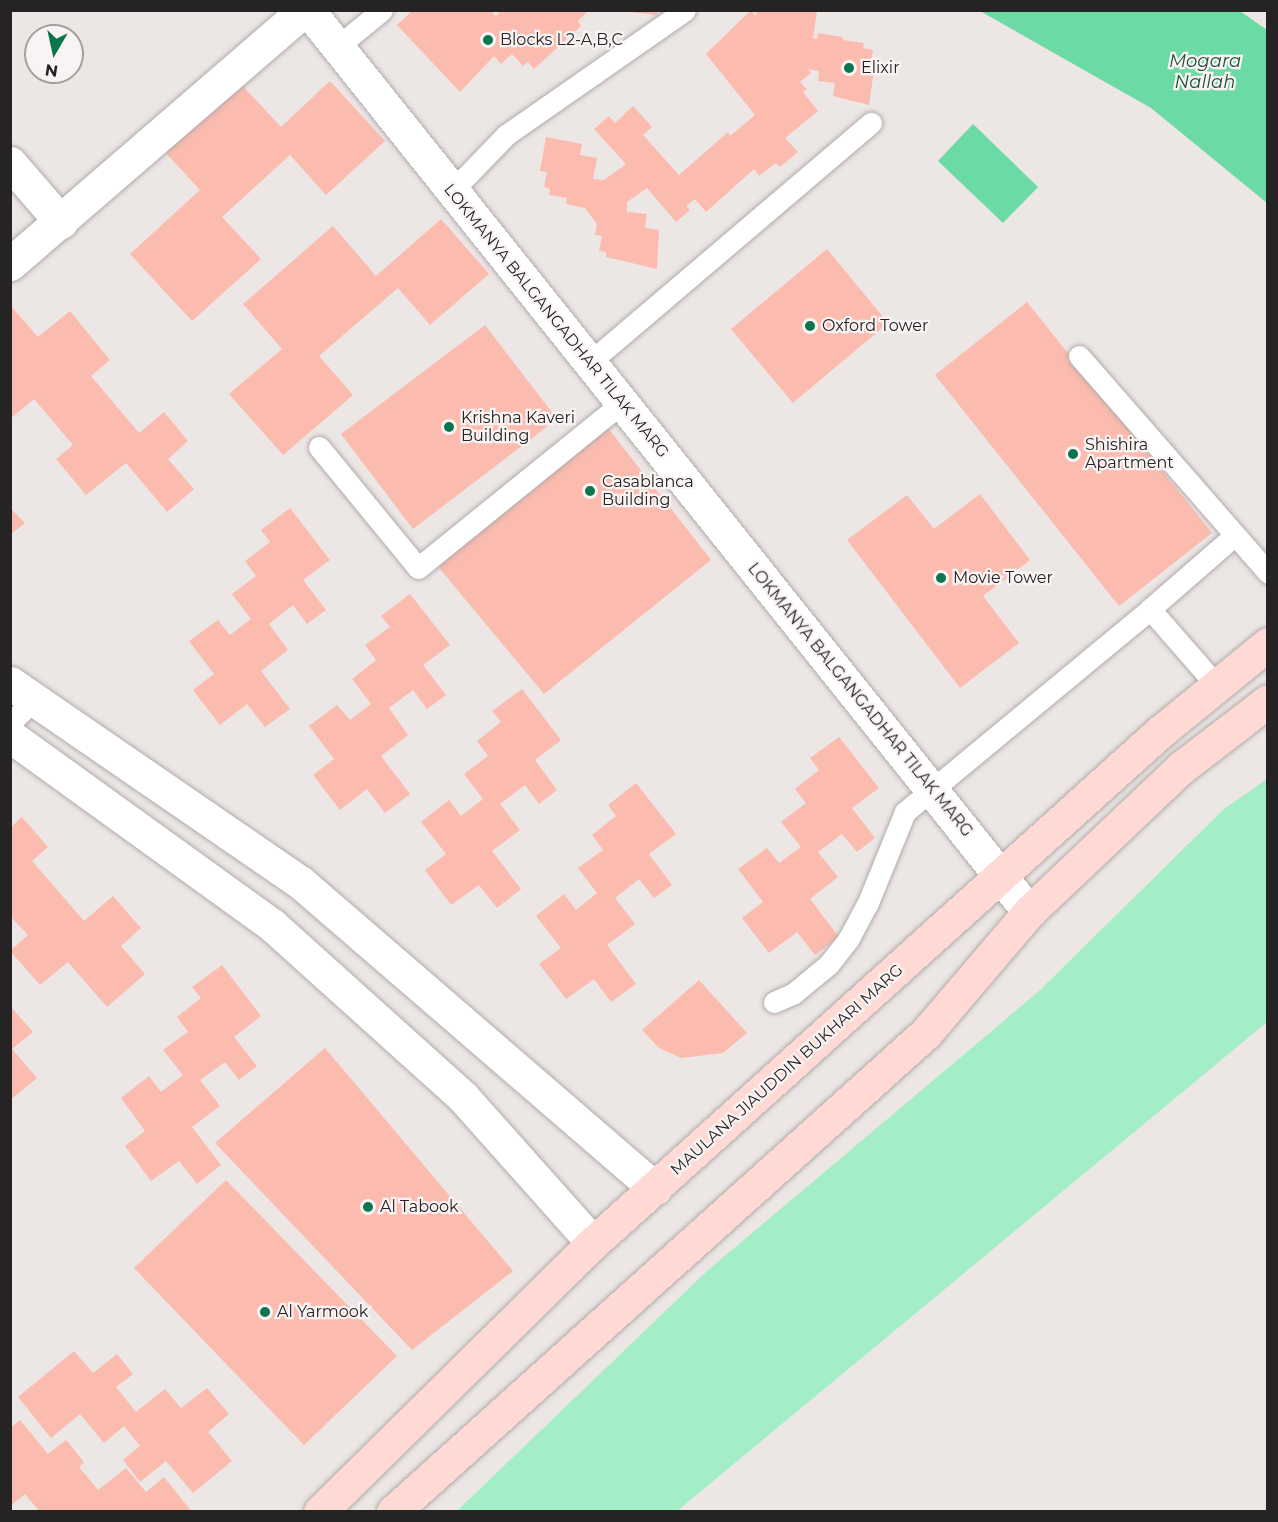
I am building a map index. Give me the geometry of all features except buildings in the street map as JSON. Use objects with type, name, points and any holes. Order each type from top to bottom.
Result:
[{"type":"street","points":[[10,264],[304,10]]},
{"type":"street","name":"LOKMANYA BALGANGADHAR TILAK MARG","points":[[308,10],[1029,912]]},
{"type":"street","points":[[10,163],[61,222]]},
{"type":"street","name":"MAULANA JIAUDDIN BUKHARI MARG","points":[[320,1512],[593,1243],[1002,878],[1160,732],[1268,644]]},
{"type":"street","points":[[23,691],[300,882],[655,1188]]},
{"type":"street","points":[[393,1512],[926,1033],[1029,912],[1182,767],[1268,701]]},
{"type":"street","points":[[10,736],[272,926],[463,1096],[593,1243]]},
{"type":"lane","points":[[337,47],[382,10]]},
{"type":"lane","points":[[452,191],[506,135],[685,10]]},
{"type":"lane","points":[[590,362],[870,123]]},
{"type":"lane","points":[[1079,356],[1268,573]]},
{"type":"lane","points":[[319,447],[418,568],[622,403]]},
{"type":"lane","points":[[774,1002],[794,993],[829,964],[848,940],[867,905],[895,829],[905,812],[1150,609],[1234,536]]},
{"type":"lane","points":[[1150,609],[1217,686]]},
{"type":"lane","points":[[10,723],[23,691]]},
{"type":"shaded area","points":[[1267,779],[1267,1022],[677,1511],[457,1511],[707,1271],[1038,992],[1224,809]]},
{"type":"water","name":"Mogara Nallah","points":[[980,11],[1240,11],[1267,30],[1267,203],[1151,108]]},
{"type":"water","points":[[973,124],[1038,187],[1003,223],[938,161]]},
{"type":"place","name":"Blocks L2-A,B,C","points":[[488,40]]},
{"type":"place","name":"Elixir","points":[[849,68]]},
{"type":"place","name":"Oxford Tower","points":[[810,326]]},
{"type":"place","name":"Krishna Kaveri Building","points":[[449,427]]},
{"type":"place","name":"Shishira Apartment","points":[[1073,454]]},
{"type":"place","name":"Casablanca Building","points":[[590,491]]},
{"type":"place","name":"Movie Tower","points":[[941,578]]},
{"type":"place","name":"Al Tabook","points":[[368,1207]]},
{"type":"place","name":"Al Yarmook","points":[[265,1312]]}]
